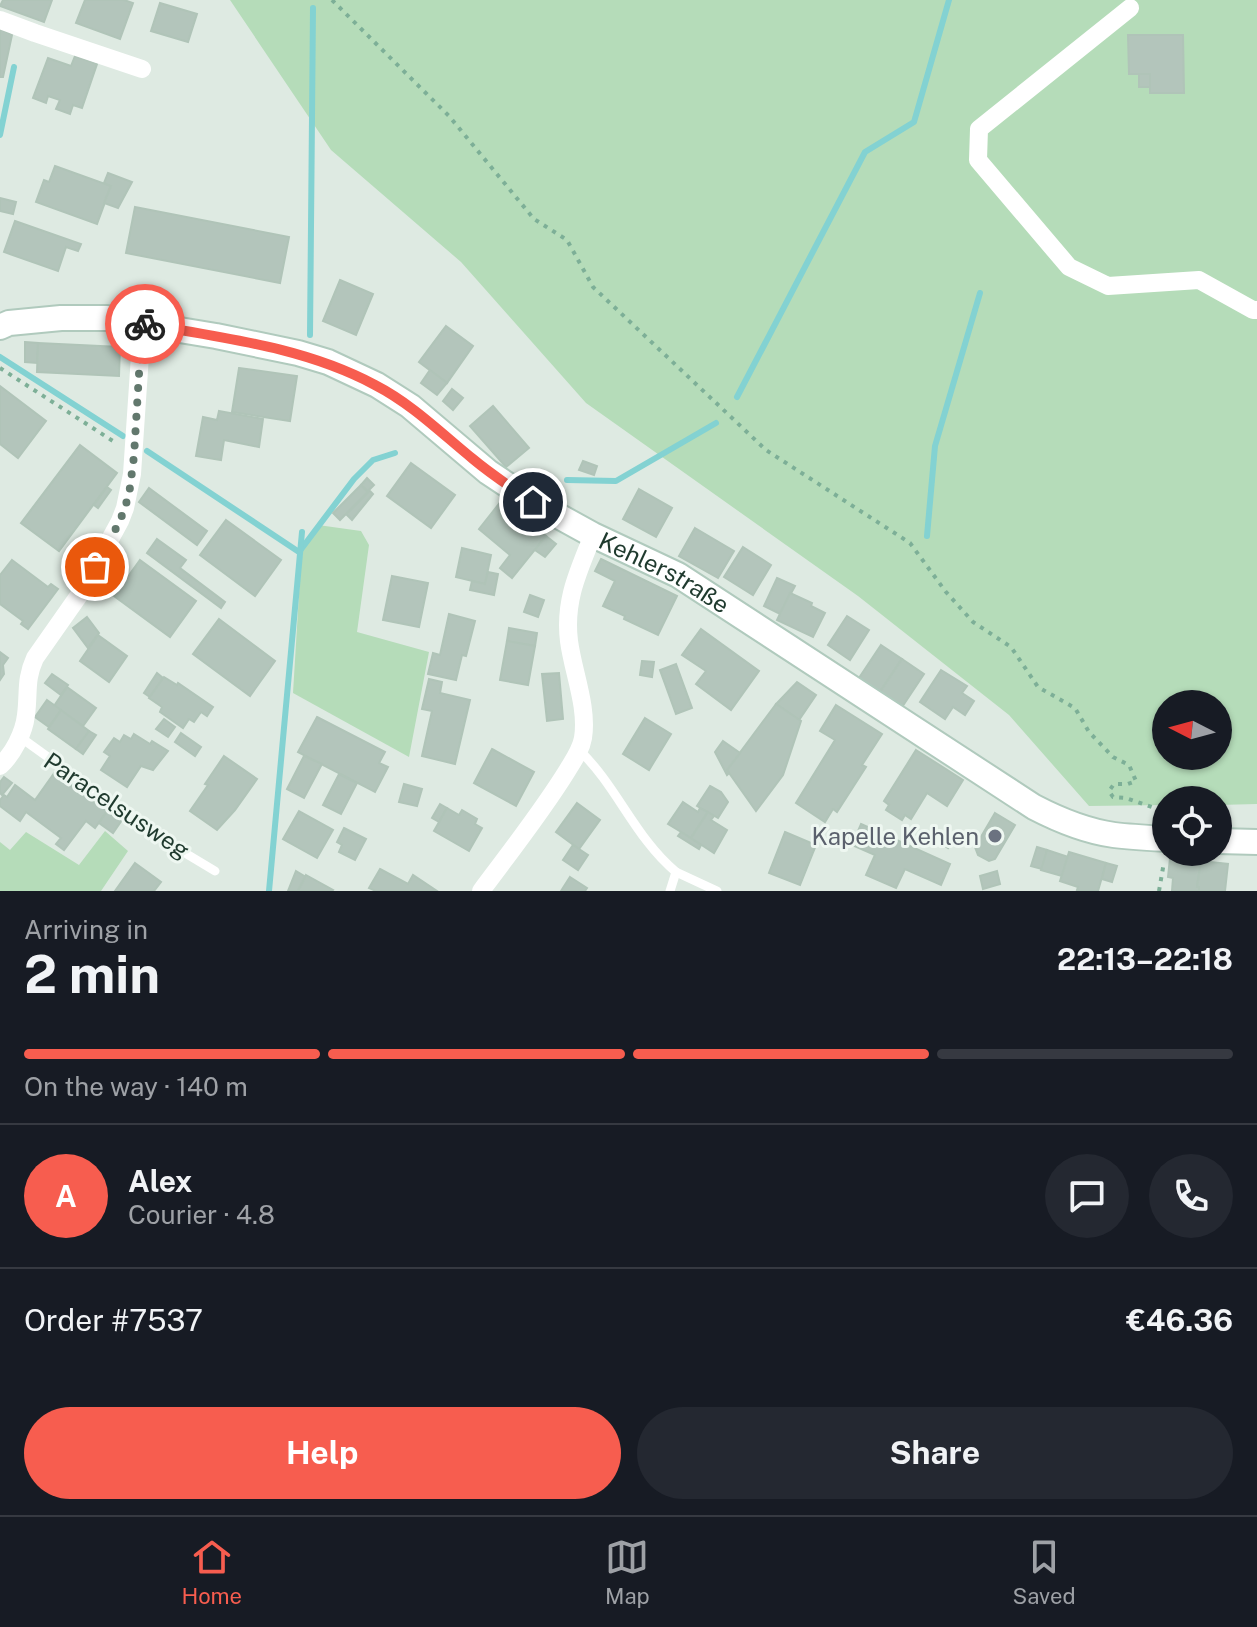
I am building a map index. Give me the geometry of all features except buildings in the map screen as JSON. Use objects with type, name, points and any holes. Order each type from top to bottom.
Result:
[{"type":"street","points":[[1133,4],[979,129],[978,160],[1069,267],[1108,286],[1199,280],[1257,310]]},
{"type":"street","points":[[0,20],[142,69]]},
{"type":"street","name":"Kehlerstraße","points":[[0,327],[9,323],[61,318],[107,318],[216,336],[328,362],[377,385],[410,406],[488,472],[533,502],[593,535],[678,575],[1034,807],[1059,820],[1152,845]]},
{"type":"street","name":"Paracelsusweg","points":[[0,766],[20,737],[26,717],[26,688],[30,669],[82,591],[120,521],[129,495],[144,324]]},
{"type":"street","points":[[481,891],[551,797],[579,750],[583,737],[582,710],[569,641],[568,616],[576,577],[593,535]]},
{"type":"street","points":[[1232,841],[1257,842]]},
{"type":"lane","name":"Paracelsusweg","points":[[20,737],[160,838],[215,871]]},
{"type":"lane","points":[[579,750],[664,863],[717,891]]},
{"type":"lane","points":[[670,891],[676,872]]},
{"type":"path","points":[[332,0],[449,116],[534,219],[567,240],[593,287],[766,450],[910,543],[946,592],[973,622],[1011,647],[1038,687],[1075,708],[1089,732],[1113,757],[1129,765],[1136,781],[1114,784],[1109,791],[1113,797],[1152,807]]},
{"type":"path","points":[[0,368],[134,456]]},
{"type":"path","points":[[1159,891],[1162,866]]},
{"type":"green space","points":[[230,0],[1257,0],[1257,804],[1232,805],[1232,786],[1152,786],[1152,805],[1089,806],[1009,715],[858,596],[586,403],[461,262],[331,150]]},
{"type":"green space","points":[[318,525],[361,531],[369,545],[357,632],[429,652],[409,757],[293,693],[301,561],[304,545]]},
{"type":"green space","points":[[105,831],[128,851],[101,891],[0,891],[0,842],[10,850],[26,832],[79,865]]},
{"type":"waterway","points":[[737,397],[865,152],[914,122],[949,0]]},
{"type":"waterway","points":[[310,335],[313,8]]},
{"type":"waterway","points":[[0,135],[14,67]]},
{"type":"waterway","points":[[927,536],[935,446],[980,293]]},
{"type":"waterway","points":[[0,357],[123,436]]},
{"type":"waterway","points":[[567,480],[616,481],[716,423]]},
{"type":"waterway","points":[[147,451],[299,552],[354,479],[373,460],[395,453]]},
{"type":"waterway","points":[[269,891],[302,532]]},
{"type":"way so far","points":[[95,567],[120,521],[129,495],[145,324]]},
{"type":"place","name":"Kapelle Kehlen","points":[[995,836]]},
{"type":"route","points":[[145,324],[271,347],[328,362],[377,385],[410,406],[488,472],[533,502]]}]
